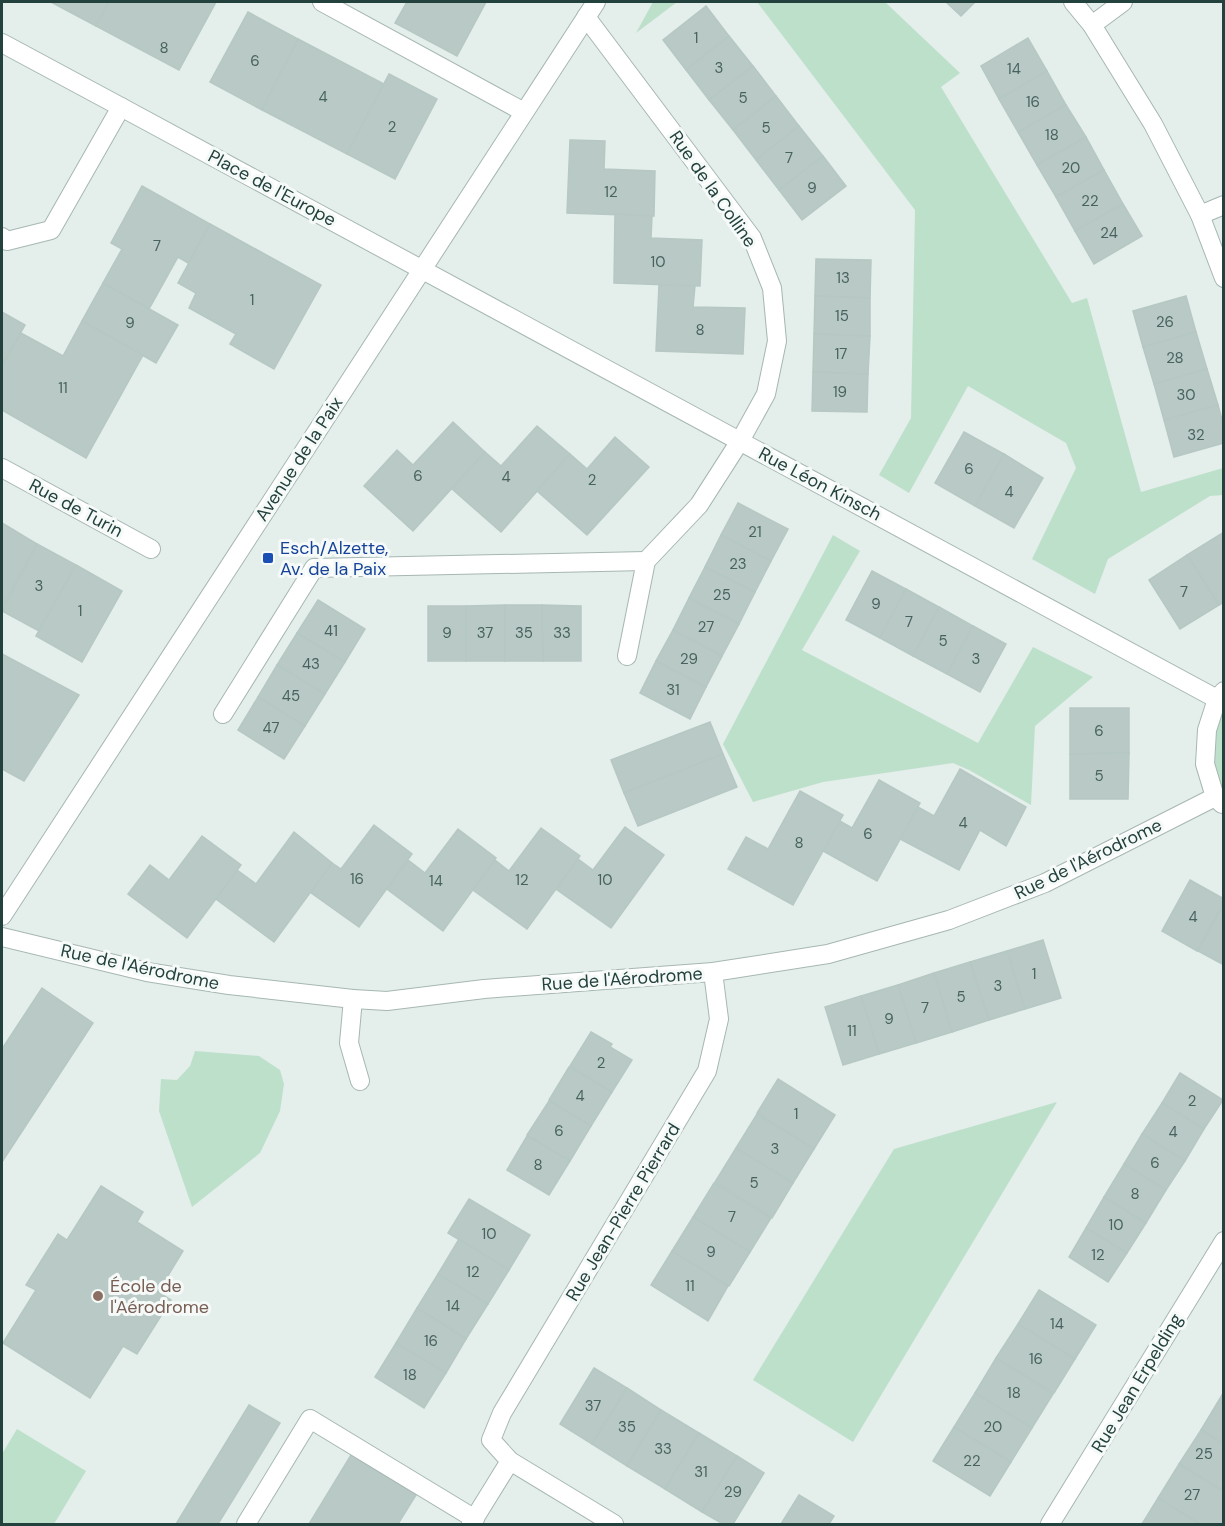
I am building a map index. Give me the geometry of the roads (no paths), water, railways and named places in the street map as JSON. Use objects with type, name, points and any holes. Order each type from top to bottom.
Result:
[{"type":"street","points":[[322,2],[524,112]]},
{"type":"street","name":"Avenue de la Paix","points":[[2,916],[596,2]]},
{"type":"street","points":[[1073,2],[1092,25],[1153,124],[1200,216],[1224,278]]},
{"type":"street","points":[[1092,25],[1123,2]]},
{"type":"street","name":"Rue de la Colline","points":[[586,17],[752,238],[772,288],[777,341],[766,394],[740,441],[699,505],[646,561]]},
{"type":"street","name":"Place de l'Europe","points":[[2,43],[422,269]]},
{"type":"street","points":[[2,237],[7,241],[51,230],[121,107]]},
{"type":"street","points":[[1200,216],[1224,205]]},
{"type":"street","name":"Rue Léon Kinsch","points":[[422,269],[740,441],[1220,695]]},
{"type":"street","name":"Rue de Turin","points":[[2,468],[151,549]]},
{"type":"street","points":[[223,714],[314,568],[646,561],[627,656]]},
{"type":"street","points":[[1219,801],[1205,764],[1207,730],[1220,695]]},
{"type":"street","name":"Rue de l'Aérodrome","points":[[2,937],[147,972],[229,985],[387,1001],[484,989],[713,972],[828,954],[949,920],[1045,883],[1219,801]]},
{"type":"street","name":"Rue Jean-Pierre Pierrard","points":[[510,1461],[491,1440],[502,1413],[707,1071],[719,1019],[713,972]]},
{"type":"street","points":[[352,999],[349,1043],[360,1081]]},
{"type":"street","name":"Rue Jean Erpelding","points":[[1050,1524],[1224,1241]]},
{"type":"street","points":[[246,1524],[310,1419],[473,1522],[510,1461],[614,1524]]},
{"type":"place","name":"Esch/Alzette, Av. de la Paix","points":[[268,558]]},
{"type":"place","name":"École de l'Aérodrome","points":[[98,1296]]}]
